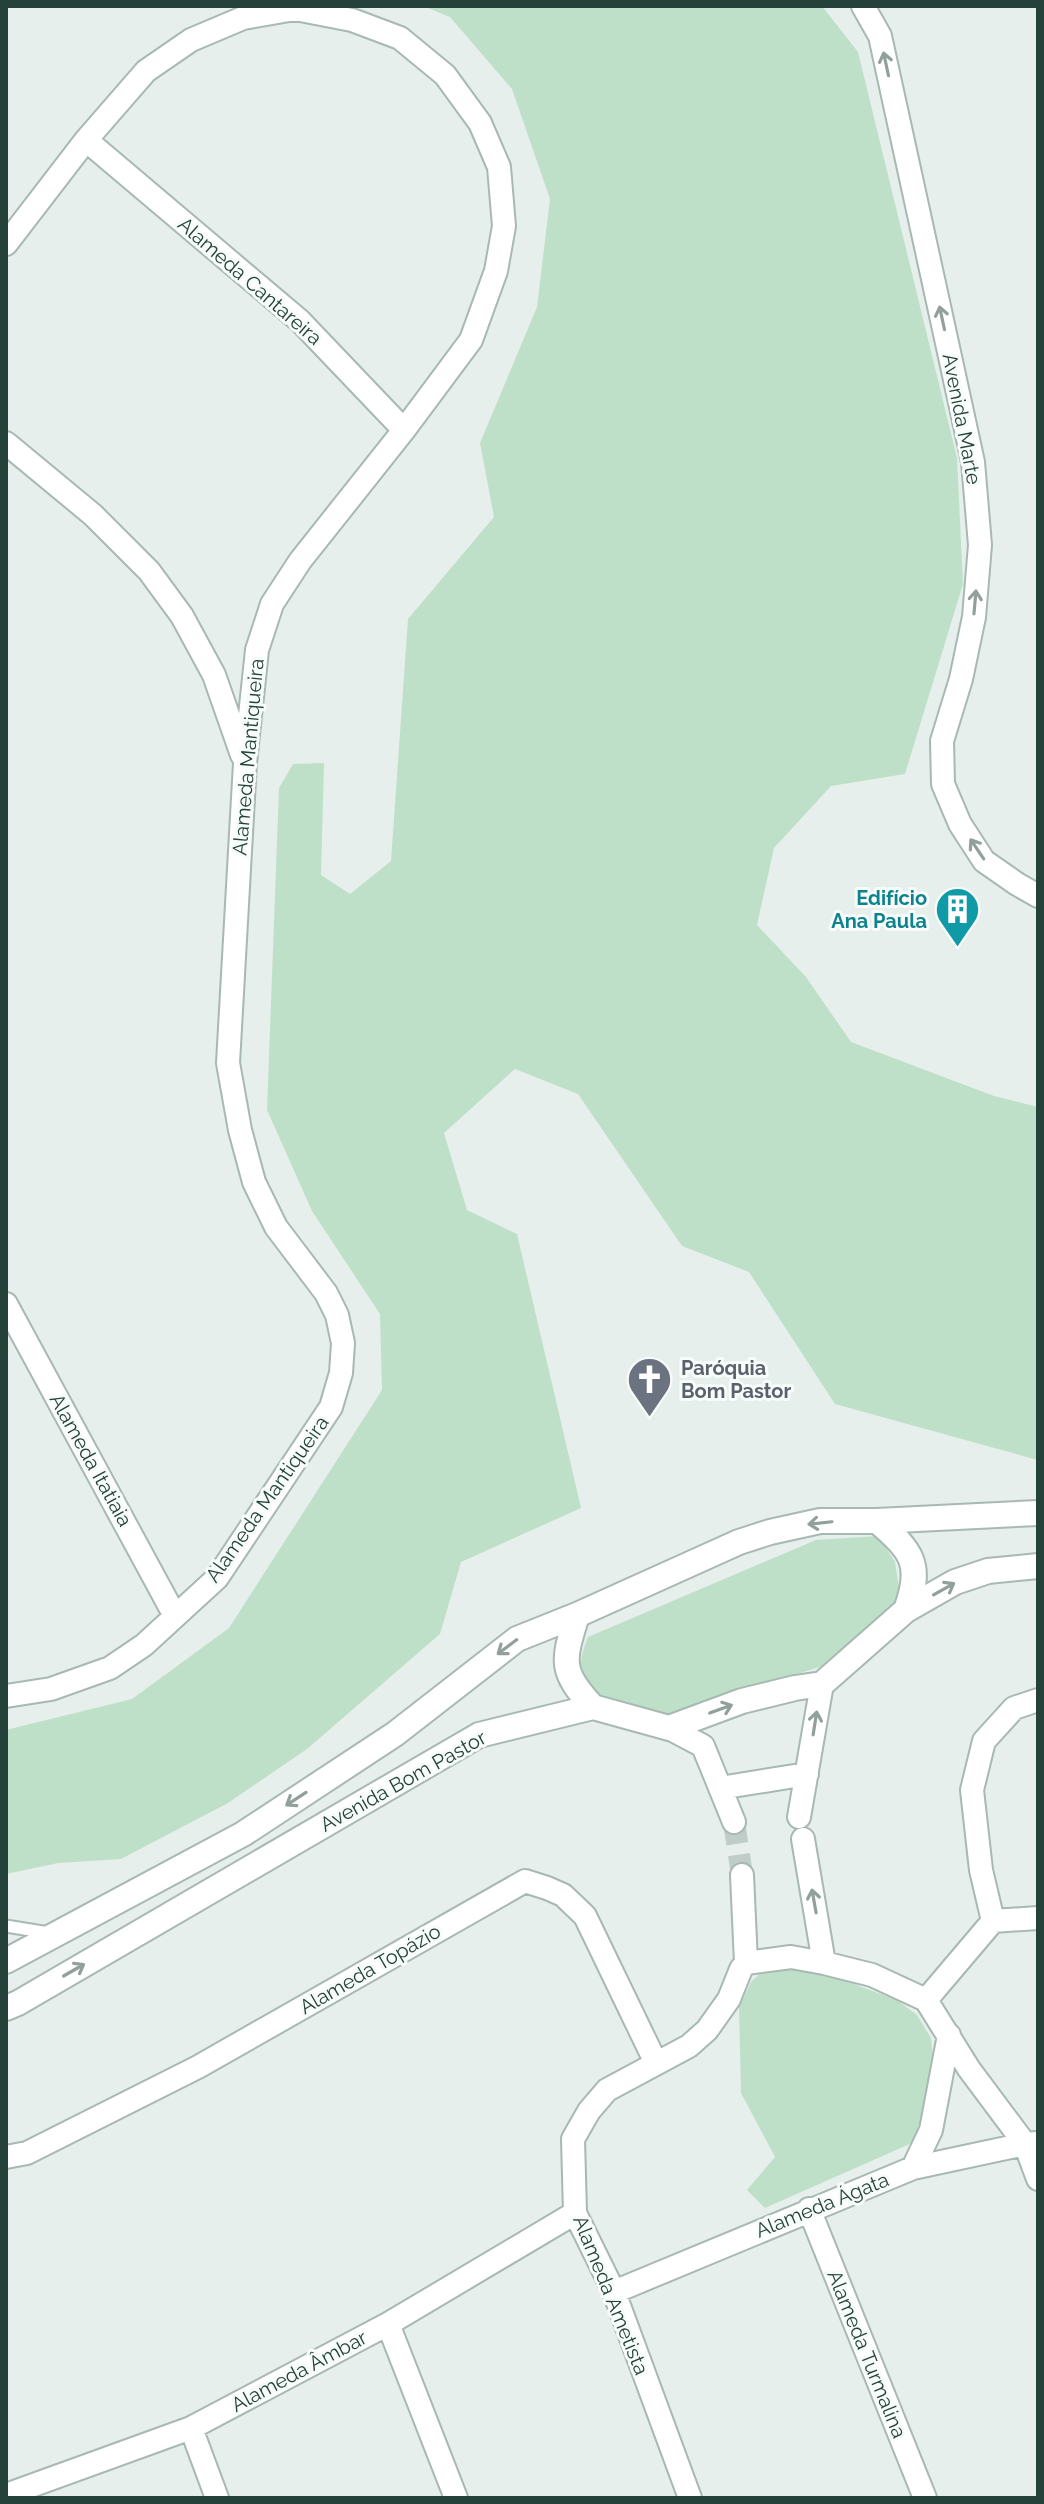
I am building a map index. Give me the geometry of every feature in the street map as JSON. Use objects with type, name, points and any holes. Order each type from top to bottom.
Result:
[{"type":"street","name":"Avenida Marte","points":[[863,6],[880,36],[973,462],[980,545],[974,617],[961,679],[942,741],[943,784],[960,824],[984,861],[1038,896]]},
{"type":"street","name":"Alameda Mantiqueira","points":[[6,244],[86,140],[146,71],[191,40],[243,18],[295,9],[352,20],[400,38],[445,75],[480,123],[499,167],[504,226],[496,271],[471,340],[300,561],[272,604],[257,650],[245,763],[228,1063],[240,1130],[254,1182],[276,1227],[326,1293],[337,1315],[343,1343],[341,1373],[331,1407],[217,1578],[144,1645],[110,1668],[51,1689],[6,1696]]},
{"type":"street","name":"Alameda Cantareira","points":[[86,140],[300,321],[404,430]]},
{"type":"street","points":[[6,443],[93,515],[149,571],[182,616],[214,675],[245,763]]},
{"type":"street","name":"Alameda Itatiaia","points":[[6,1304],[175,1616]]},
{"type":"street","name":"Avenida Bom Pastor","points":[[6,1961],[243,1834],[395,1734],[517,1639],[739,1542],[820,1521],[1038,1513]]},
{"type":"street","points":[[877,1521],[902,1543],[914,1567],[914,1588],[906,1610]]},
{"type":"street","points":[[669,1728],[742,1701],[822,1684],[906,1610],[955,1582],[988,1571],[1038,1566]]},
{"type":"street","points":[[577,1615],[566,1652],[568,1673],[575,1688],[593,1707]]},
{"type":"street","points":[[799,1817],[822,1684]]},
{"type":"street","points":[[993,1921],[981,1870],[972,1790],[984,1741],[1014,1708],[1038,1700]]},
{"type":"street","name":"Avenida Bom Pastor","points":[[6,2008],[479,1735],[593,1707],[669,1728]]},
{"type":"street","points":[[669,1728],[703,1746],[734,1822]]},
{"type":"street","points":[[720,1788],[807,1774]]},
{"type":"street","points":[[803,1839],[824,1963]]},
{"type":"street","points":[[742,1875],[743,1966],[791,1957],[824,1963],[872,1975],[926,2000],[969,2069],[1031,2144],[1038,2179]]},
{"type":"street","name":"Alameda Topázio","points":[[6,2157],[27,2153],[198,2067],[525,1881],[563,1895],[585,1916],[656,2063]]},
{"type":"street","points":[[926,2000],[993,1921],[1038,1918]]},
{"type":"street","name":"Alameda Ametista","points":[[690,2498],[614,2292],[575,2213],[573,2139],[589,2111],[607,2090],[689,2046],[707,2030],[729,1999],[743,1966]]},
{"type":"street","points":[[913,2168],[931,2130],[949,2035]]},
{"type":"street","name":"Alameda Ágata","points":[[614,2292],[913,2168],[1031,2144]]},
{"type":"street","name":"Alameda Turmalina","points":[[809,2209],[925,2498]]},
{"type":"street","name":"Alameda Âmbar","points":[[6,2495],[191,2428],[388,2324],[575,2213]]},
{"type":"street","points":[[388,2324],[456,2498]]},
{"type":"street","points":[[191,2428],[217,2498]]},
{"type":"lane","points":[[6,1926],[57,1935]]},
{"type":"green space","points":[[423,6],[822,6],[858,52],[957,458],[963,584],[905,774],[831,786],[774,848],[757,925],[806,977],[851,1042],[994,1096],[1038,1107],[1038,1460],[835,1404],[749,1272],[682,1246],[578,1094],[515,1069],[444,1133],[467,1210],[517,1234],[581,1508],[461,1562],[440,1634],[307,1749],[228,1803],[121,1859],[58,1863],[6,1874],[6,1730],[132,1699],[229,1628],[382,1390],[380,1314],[312,1211],[267,1110],[279,788],[293,764],[324,763],[321,875],[350,894],[391,861],[408,619],[494,517],[480,443],[537,307],[550,199],[512,89],[450,17]]},
{"type":"green space","points":[[879,1536],[895,1562],[901,1602],[826,1665],[668,1714],[589,1691],[581,1664],[588,1637],[816,1540]]},
{"type":"green space","points":[[807,1960],[859,1986],[897,2000],[917,2015],[931,2038],[934,2068],[931,2093],[912,2143],[765,2208],[747,2190],[775,2157],[741,2093],[739,2007],[751,1982],[768,1965]]},
{"type":"tunnel","points":[[734,1822],[742,1875]]},
{"type":"place","name":"Edifício Ana Paula","points":[[958,948]]},
{"type":"place","name":"Paróquia Bom Pastor","points":[[650,1419]]}]
